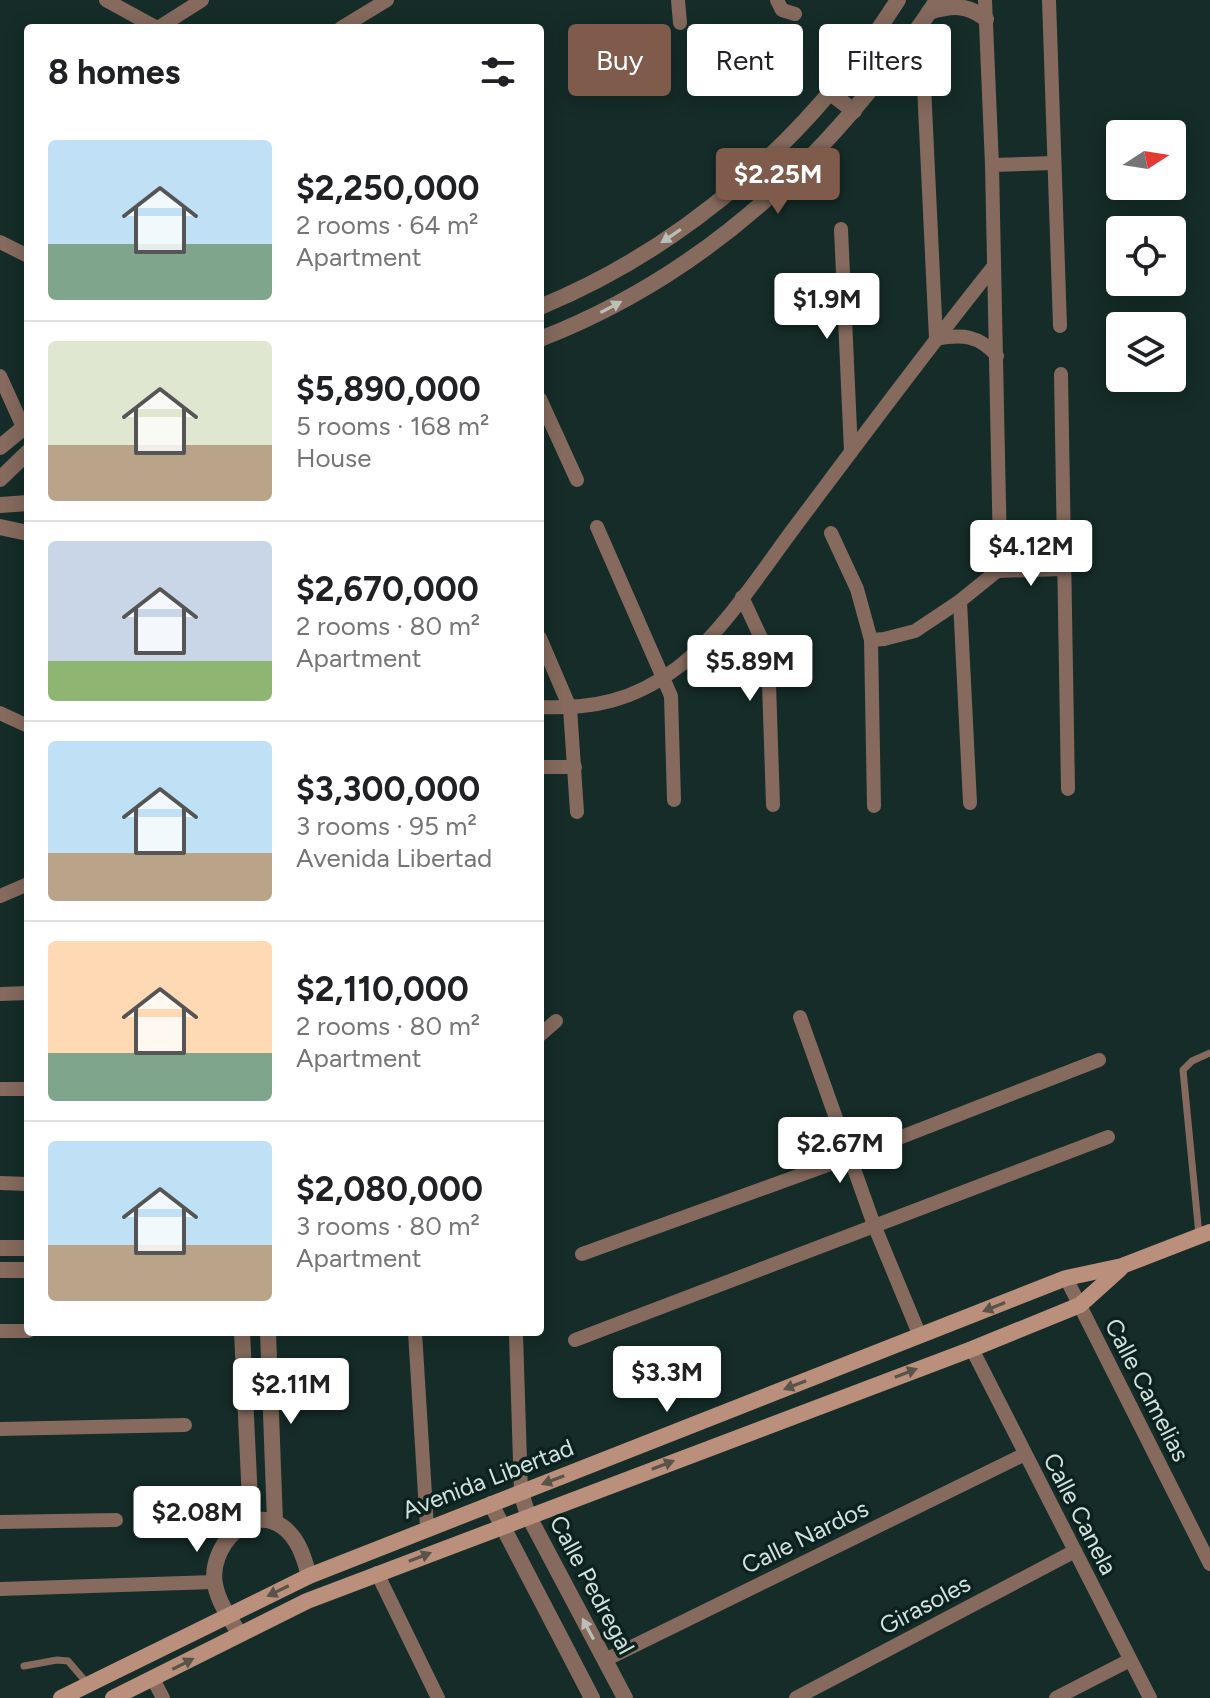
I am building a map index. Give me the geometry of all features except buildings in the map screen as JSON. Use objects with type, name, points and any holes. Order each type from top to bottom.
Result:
[{"type":"main road","name":"Avenida Libertad","points":[[61,1698],[309,1576],[427,1527],[521,1493],[1066,1278],[1122,1266],[1204,1234]]},
{"type":"main road","name":"Avenida Libertad","points":[[113,1698],[307,1601],[972,1349],[1080,1305],[1122,1266]]},
{"type":"street","points":[[106,0],[151,24]]},
{"type":"street","points":[[164,24],[202,0]]},
{"type":"street","points":[[348,24],[387,0]]},
{"type":"street","points":[[678,0],[680,23]]},
{"type":"street","points":[[777,0],[782,10],[795,14]]},
{"type":"street","points":[[883,24],[898,0]]},
{"type":"street","points":[[985,0],[997,356],[1000,552],[997,571]]},
{"type":"street","points":[[1049,0],[1060,326]]},
{"type":"street","points":[[544,337],[579,324],[633,296],[703,251],[784,185],[854,111],[933,6],[961,6],[986,19]]},
{"type":"street","points":[[544,305],[614,272],[703,214],[790,137],[826,96]]},
{"type":"street","points":[[834,96],[854,111]]},
{"type":"street","points":[[924,96],[936,339]]},
{"type":"street","points":[[992,165],[1053,163]]},
{"type":"street","points":[[841,229],[851,452]]},
{"type":"street","points":[[0,242],[24,254]]},
{"type":"street","points":[[544,707],[587,707],[613,701],[664,678],[694,655],[742,597],[994,266]]},
{"type":"street","points":[[936,339],[954,335],[971,337],[985,343],[997,356]]},
{"type":"street","points":[[1061,374],[1068,789]]},
{"type":"street","points":[[0,376],[24,424]]},
{"type":"street","points":[[544,408],[577,480]]},
{"type":"street","points":[[0,447],[24,427]]},
{"type":"street","points":[[0,479],[24,456]]},
{"type":"street","points":[[0,505],[24,503]]},
{"type":"street","points":[[0,527],[24,532]]},
{"type":"street","points":[[597,527],[673,704],[674,800]]},
{"type":"street","points":[[831,533],[857,589],[871,640],[874,806]]},
{"type":"street","points":[[1000,552],[1063,549]]},
{"type":"street","points":[[871,640],[915,631],[997,571],[1063,569]]},
{"type":"street","points":[[742,597],[768,653],[773,805]]},
{"type":"street","points":[[960,601],[970,803]]},
{"type":"street","points":[[544,647],[570,708],[577,812]]},
{"type":"street","points":[[0,713],[24,724]]},
{"type":"street","points":[[544,767],[575,767]]},
{"type":"street","points":[[0,896],[24,886]]},
{"type":"street","points":[[0,994],[24,993]]},
{"type":"street","points":[[800,1017],[874,1225],[920,1336]]},
{"type":"street","points":[[544,1032],[556,1021]]},
{"type":"street","points":[[582,1254],[850,1157],[1099,1060]]},
{"type":"street","points":[[0,1089],[24,1089]]},
{"type":"street","points":[[575,1340],[1108,1137]]},
{"type":"street","points":[[0,1183],[24,1184]]},
{"type":"street","points":[[0,1248],[24,1248]]},
{"type":"street","points":[[0,1270],[24,1270]]},
{"type":"street","name":"Calle Camelias","points":[[1066,1278],[1210,1564]]},
{"type":"street","points":[[0,1331],[24,1331]]},
{"type":"street","points":[[242,1336],[251,1522]]},
{"type":"street","points":[[268,1336],[275,1522]]},
{"type":"street","points":[[415,1336],[427,1527]]},
{"type":"street","points":[[516,1336],[521,1493]]},
{"type":"street","name":"Calle Canela","points":[[972,1349],[1150,1698]]},
{"type":"street","points":[[0,1429],[185,1425]]},
{"type":"street","name":"Calle Nardos","points":[[605,1660],[1025,1454]]},
{"type":"street","name":"Calle Pedregal","points":[[521,1493],[528,1515],[625,1698]]},
{"type":"street","points":[[491,1504],[592,1698]]},
{"type":"street","points":[[0,1522],[116,1520]]},
{"type":"street","points":[[240,1634],[214,1582],[215,1563],[222,1546],[234,1531],[251,1522],[275,1522],[295,1540],[309,1576]]},
{"type":"street","name":"Girasoles","points":[[796,1698],[1075,1551]]},
{"type":"street","points":[[377,1573],[437,1698]]},
{"type":"street","points":[[0,1589],[214,1582]]},
{"type":"street","points":[[1056,1698],[1130,1660]]},
{"type":"street","points":[[153,1679],[163,1698]]},
{"type":"lane","points":[[1204,1234],[1183,1070],[1192,1061],[1210,1053]]},
{"type":"lane","points":[[24,1666],[68,1661],[88,1685]]}]
